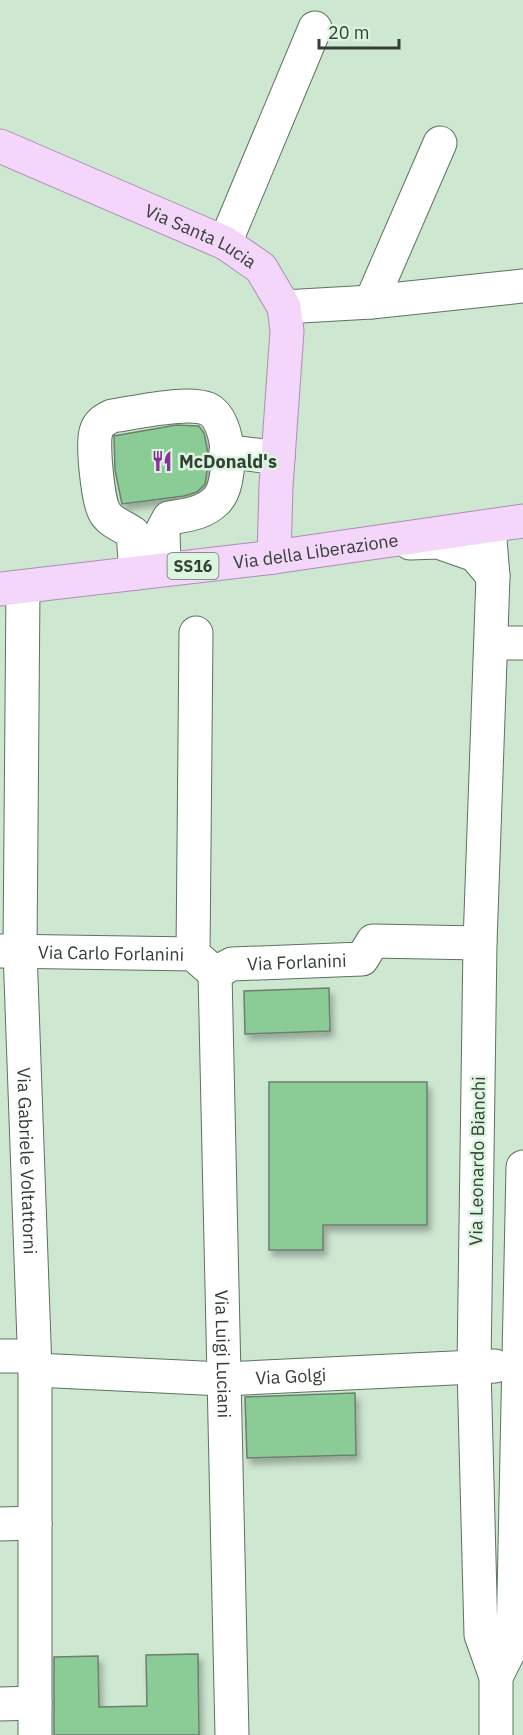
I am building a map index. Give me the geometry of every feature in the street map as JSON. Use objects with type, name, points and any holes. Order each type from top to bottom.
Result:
[{"type":"main road","name":"Via Santa Lucia","points":[[0,146],[225,243],[261,268],[284,307],[287,331],[274,556]]},
{"type":"main road","name":"SS16","points":[[489,527],[523,521]]},
{"type":"main road","name":"Via della Liberazione","points":[[11,588],[363,545],[489,527]]},
{"type":"street","points":[[225,243],[315,27]]},
{"type":"street","points":[[371,302],[440,143]]},
{"type":"street","points":[[284,307],[371,302],[523,286]]},
{"type":"street","points":[[192,406],[207,409],[218,416],[222,423],[226,451],[226,488],[216,501],[200,512],[169,518],[163,529],[150,571],[134,532],[109,519],[103,509],[94,445],[96,431],[102,421],[112,416],[192,406]]},
{"type":"street","points":[[226,451],[278,458]]},
{"type":"street","name":"Via Leonardo Bianchi","points":[[489,527],[494,576],[508,643],[480,943],[474,1367],[481,1635],[496,1677],[495,1735]]},
{"type":"street","points":[[363,545],[438,542],[474,555],[494,576]]},
{"type":"street","name":"Via Gabriele Voltattorni","points":[[11,588],[10,951],[35,1363],[35,1735]]},
{"type":"street","name":"Via Luigi Luciani","points":[[196,633],[204,964],[223,1379],[232,1735]]},
{"type":"street","name":"Via Forlanini","points":[[204,964],[363,959],[373,941],[480,943]]},
{"type":"street","name":"Via Carlo Forlanini","points":[[10,951],[204,964]]},
{"type":"street","name":"Via Leonardo Bianchi","points":[[496,1677],[513,1643],[523,1167]]},
{"type":"street","name":"Via Golgi","points":[[0,1356],[35,1363],[223,1379],[519,1366]]},
{"type":"street","points":[[0,1524],[35,1522]]},
{"type":"street","points":[[0,1704],[35,1702]]},
{"type":"building","name":"McDonald's","points":[[176,425],[199,426],[204,433],[209,458],[205,484],[197,492],[184,496],[122,504],[115,470],[114,436]]},
{"type":"building","points":[[329,988],[330,1031],[245,1034],[244,991]]},
{"type":"building","points":[[269,1082],[427,1082],[427,1225],[323,1225],[323,1250],[269,1250]]},
{"type":"building","points":[[355,1393],[356,1455],[247,1458],[245,1397]]},
{"type":"building","points":[[198,1654],[199,1735],[54,1735],[54,1657],[98,1656],[99,1707],[147,1706],[146,1655]]},
{"type":"place","name":"McDonald's","points":[[162,461]]}]
